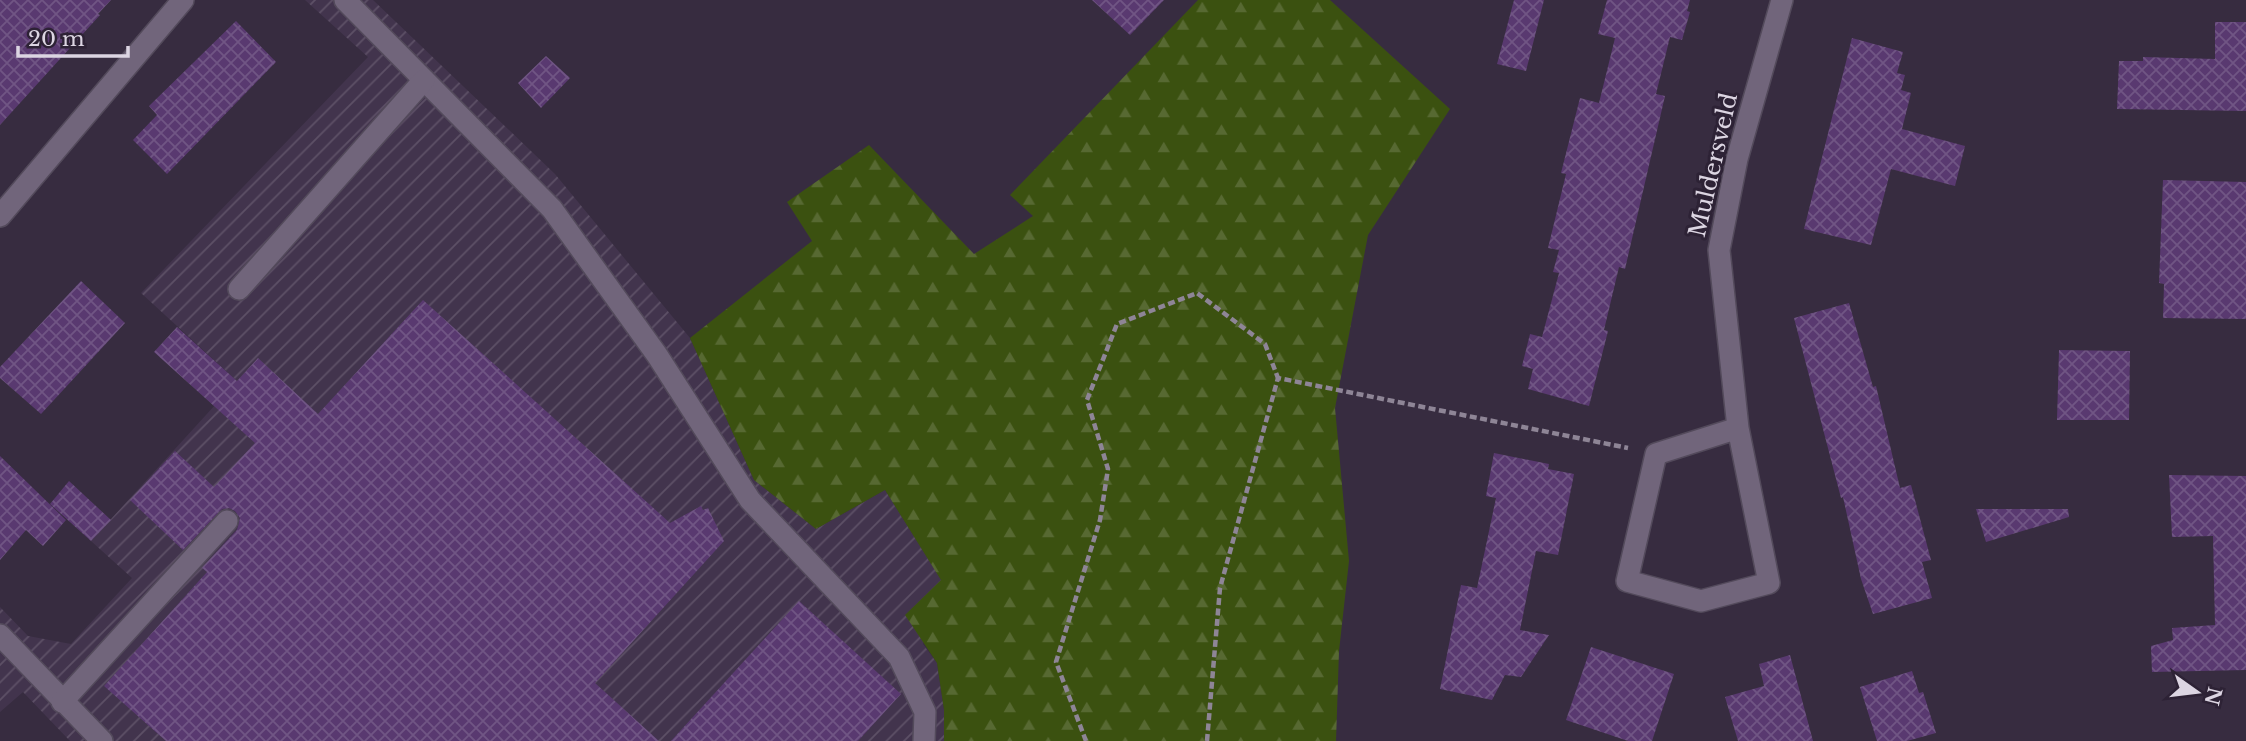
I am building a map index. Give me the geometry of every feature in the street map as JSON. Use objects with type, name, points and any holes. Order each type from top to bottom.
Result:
[{"type":"street","points":[[0,216],[8,192],[183,0]]},
{"type":"street","points":[[345,0],[552,209],[657,355],[750,500],[899,657],[925,712],[924,741]]},
{"type":"street","name":"Muldersveld","points":[[1656,454],[1627,581],[1701,601],[1769,583],[1738,428],[1719,250],[1738,159],[1782,0]]},
{"type":"street","points":[[239,289],[424,80]]},
{"type":"street","points":[[1656,454],[1738,428]]},
{"type":"street","points":[[62,702],[227,521]]},
{"type":"street","points":[[0,635],[102,741]]},
{"type":"path","points":[[1086,741],[1056,662],[1100,520],[1108,469],[1087,400],[1117,324],[1197,293],[1265,344],[1278,378],[1220,588],[1208,741]]},
{"type":"path","points":[[1278,378],[1656,454]]},
{"type":"shaded area","points":[[305,0],[373,0],[555,174],[690,338],[754,480],[816,529],[885,490],[942,581],[923,644],[937,663],[944,710],[944,741],[70,741],[23,692],[0,712],[0,607],[28,636],[71,644],[132,578],[91,541],[237,381],[141,293],[368,57]]},
{"type":"green space","points":[[1198,0],[1330,0],[1450,109],[1368,235],[1335,408],[1349,561],[1339,651],[1336,741],[944,741],[944,710],[937,663],[905,615],[941,580],[885,490],[816,529],[754,480],[690,338],[812,241],[787,202],[869,145],[974,254],[1033,216],[1010,195]]},
{"type":"building","points":[[0,0],[111,0],[0,125]]},
{"type":"building","points":[[1092,0],[1164,0],[1130,35]]},
{"type":"building","points":[[1514,0],[1544,0],[1526,71],[1497,64]]},
{"type":"building","points":[[1607,0],[1690,0],[1687,11],[1690,12],[1682,40],[1670,37],[1656,94],[1665,96],[1625,269],[1619,267],[1604,330],[1608,331],[1589,406],[1528,389],[1533,369],[1522,366],[1530,334],[1542,337],[1559,273],[1553,272],[1559,250],[1548,248],[1566,174],[1561,173],[1580,98],[1599,103],[1615,38],[1598,34]]},
{"type":"building","points":[[236,21],[276,62],[167,174],[133,140],[157,115],[149,106]]},
{"type":"building","points":[[2215,22],[2246,22],[2246,111],[2117,109],[2119,61],[2143,61],[2143,57],[2215,59]]},
{"type":"building","points":[[1852,38],[1903,52],[1897,73],[1905,75],[1901,90],[1911,93],[1902,129],[1965,146],[1955,186],[1891,169],[1871,245],[1804,229]]},
{"type":"building","points":[[546,56],[570,78],[541,108],[518,83]]},
{"type":"building","points":[[2163,180],[2246,182],[2246,319],[2163,318],[2164,284],[2159,283]]},
{"type":"building","points":[[81,281],[125,323],[41,414],[0,378],[0,367]]},
{"type":"building","points":[[423,300],[670,523],[701,506],[703,510],[708,508],[724,541],[595,683],[659,741],[166,741],[104,686],[207,572],[202,568],[237,530],[240,518],[229,508],[222,509],[183,550],[130,500],[175,451],[214,487],[255,443],[154,352],[177,327],[237,381],[258,358],[318,414]]},
{"type":"building","points":[[1849,303],[1873,387],[1876,386],[1900,488],[1911,485],[1931,560],[1922,562],[1932,598],[1873,614],[1861,579],[1843,497],[1841,498],[1794,318]]},
{"type":"building","points":[[2059,350],[2130,351],[2129,420],[2057,420]]},
{"type":"building","points":[[1494,453],[1549,464],[1548,469],[1574,474],[1558,555],[1536,551],[1520,630],[1549,635],[1521,677],[1505,675],[1492,700],[1440,689],[1461,585],[1477,588],[1496,498],[1486,496]]},
{"type":"building","points":[[0,456],[66,520],[43,546],[26,530],[0,560]]},
{"type":"building","points":[[2169,475],[2246,476],[2246,670],[2152,672],[2151,646],[2173,640],[2172,628],[2215,625],[2213,536],[2172,537]]},
{"type":"building","points":[[69,481],[111,520],[91,541],[50,504]]},
{"type":"building","points":[[1976,509],[2068,509],[2069,517],[1986,542]]},
{"type":"building","points":[[799,601],[901,694],[858,741],[671,741]]},
{"type":"building","points":[[1591,647],[1674,674],[1652,741],[1628,741],[1566,720]]},
{"type":"building","points":[[1790,655],[1813,741],[1738,741],[1725,697],[1764,686],[1759,664]]},
{"type":"building","points":[[1912,671],[1919,693],[1923,692],[1936,733],[1907,741],[1877,741],[1860,687]]}]
